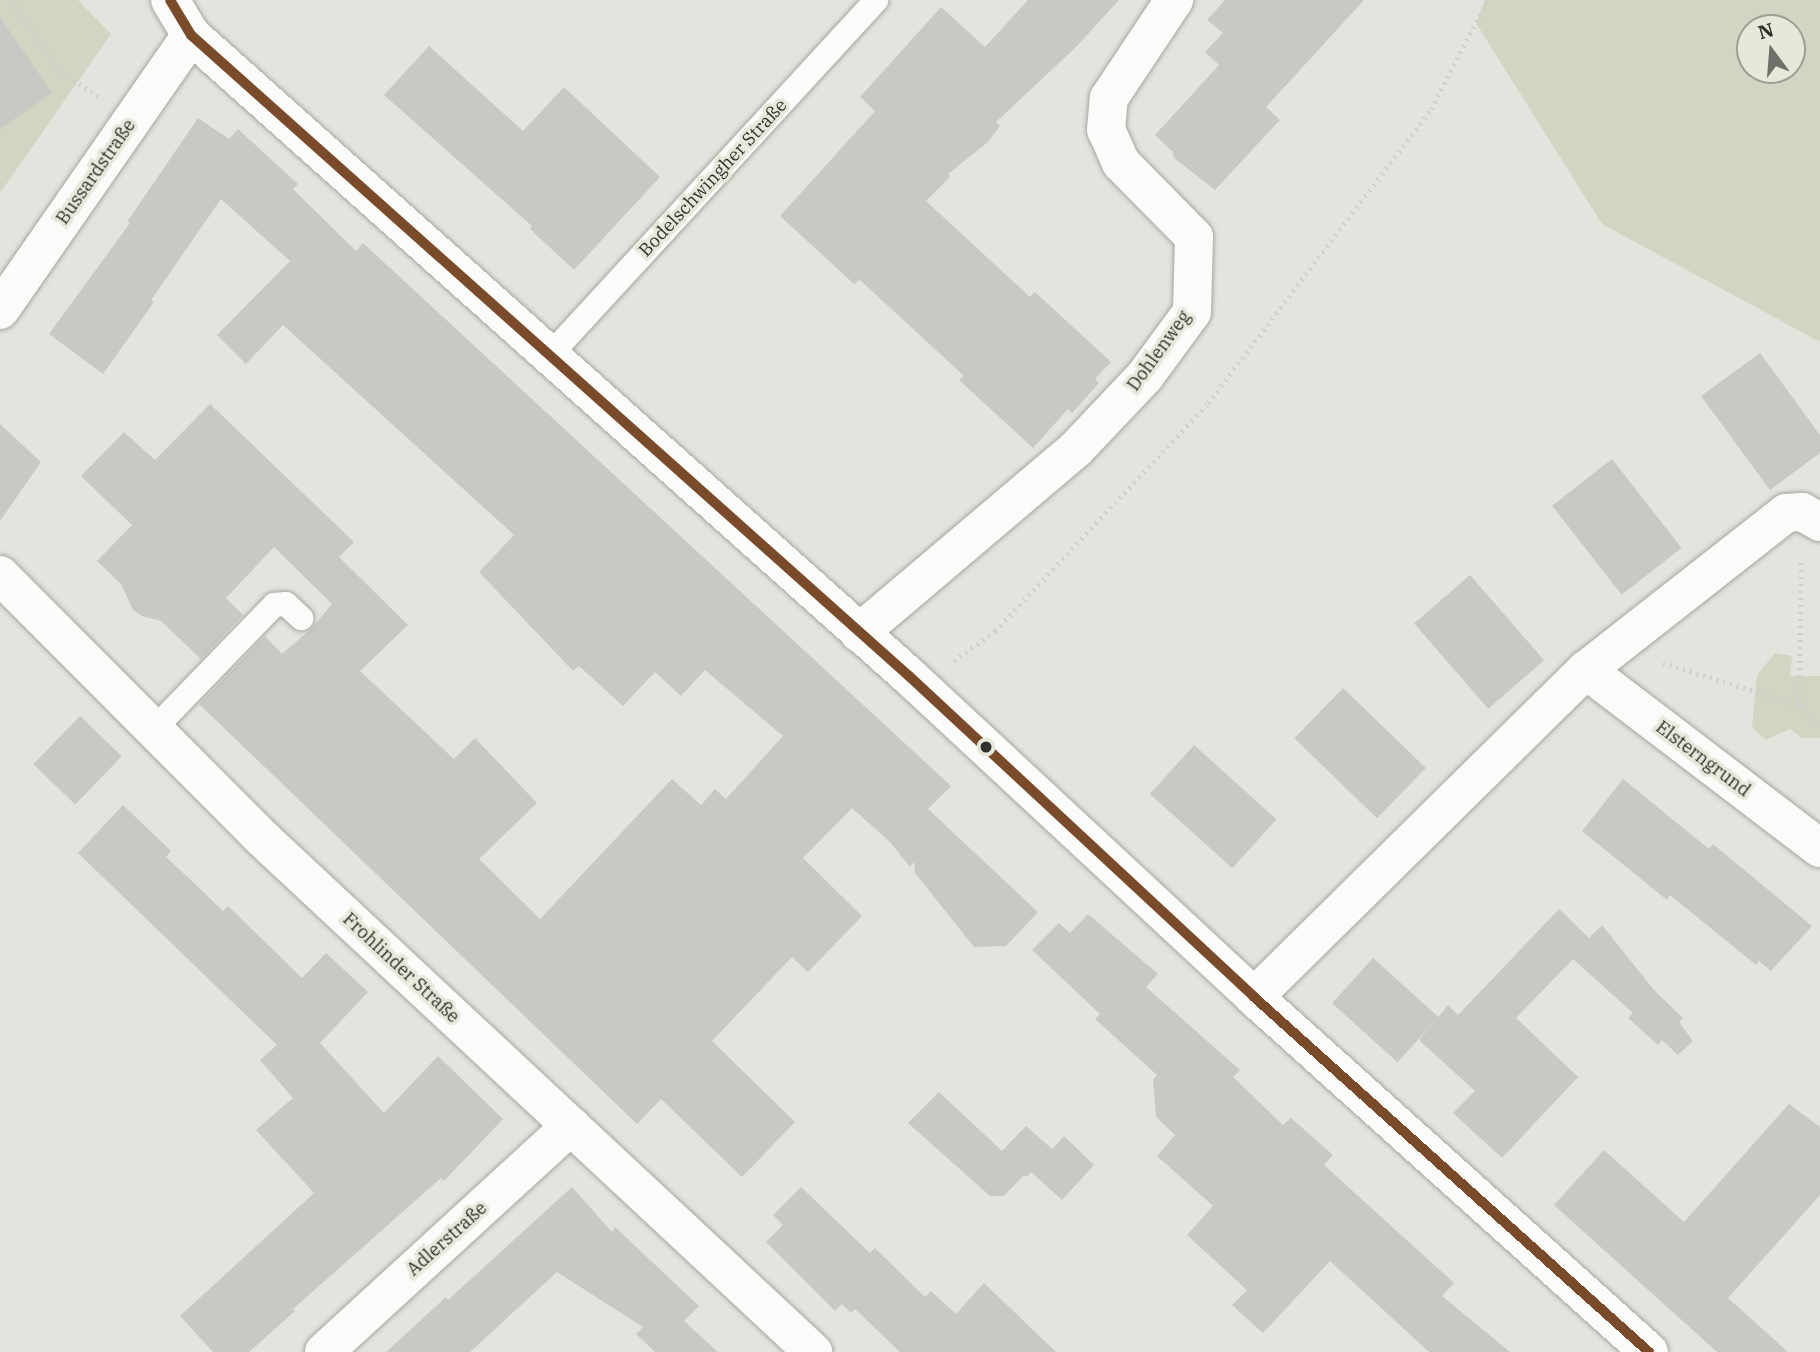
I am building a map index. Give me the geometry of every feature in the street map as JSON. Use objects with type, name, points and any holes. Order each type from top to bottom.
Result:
[{"type":"street","points":[[170,0],[191,34],[919,685],[1254,996],[1648,1352]]},
{"type":"street","name":"Dohlenweg","points":[[859,633],[1076,449],[1145,376],[1192,312],[1194,237],[1121,163],[1106,130],[1109,98],[1174,0]]},
{"type":"street","name":"Bussardstraße","points":[[0,310],[191,34]]},
{"type":"street","points":[[1254,996],[1599,659],[1786,513],[1811,517]]},
{"type":"street","name":"Frohlinder Straße","points":[[0,575],[262,838],[813,1352]]},
{"type":"street","name":"Elsterngrund","points":[[1599,659],[1820,848]]},
{"type":"street","name":"Adlerstraße","points":[[324,1352],[570,1126]]},
{"type":"lane","name":"Bodelschwingher Straße","points":[[550,355],[876,0]]},
{"type":"lane","points":[[153,729],[274,605],[286,604],[301,618]]},
{"type":"path","points":[[12,0],[56,68],[133,119]]},
{"type":"path","points":[[919,685],[995,631],[1208,404],[1431,109],[1487,0]]},
{"type":"path","points":[[1799,705],[1811,517]]},
{"type":"path","points":[[1599,659],[1799,705],[1820,725]]},
{"type":"green space","points":[[0,0],[78,0],[111,34],[0,193]]},
{"type":"green space","points":[[1485,0],[1820,0],[1820,342],[1602,224],[1476,23]]},
{"type":"green space","points":[[1775,653],[1792,656],[1790,676],[1820,676],[1820,738],[1802,738],[1790,729],[1766,740],[1752,727],[1757,675]]},
{"type":"building","points":[[1028,0],[1119,0],[1076,47],[996,122],[1000,126],[988,142],[948,174],[950,177],[926,201],[1030,297],[1035,292],[1111,362],[1095,379],[1099,383],[1072,413],[1068,409],[1033,448],[959,380],[964,376],[860,280],[854,284],[780,216],[875,111],[860,97],[941,7],[985,47]]},
{"type":"building","points":[[1225,0],[1364,0],[1266,107],[1280,120],[1215,190],[1174,158],[1173,152],[1155,135],[1219,65],[1205,52],[1223,33],[1207,20]]},
{"type":"building","points":[[0,17],[52,93],[0,129]]},
{"type":"building","points":[[429,46],[523,131],[564,87],[660,177],[574,270],[530,229],[532,226],[384,95]]},
{"type":"building","points":[[198,118],[229,139],[238,129],[298,184],[293,189],[356,251],[363,243],[951,786],[928,809],[1038,912],[1006,946],[974,947],[915,873],[914,862],[910,867],[890,842],[852,808],[803,858],[862,916],[808,972],[792,957],[712,1041],[795,1122],[742,1177],[661,1099],[637,1124],[199,704],[265,636],[282,654],[311,629],[332,604],[274,547],[226,598],[243,615],[201,659],[161,621],[142,616],[133,610],[121,584],[97,561],[132,525],[81,476],[124,432],[155,460],[210,404],[354,542],[339,557],[408,625],[360,671],[454,759],[475,738],[537,803],[479,859],[540,919],[672,779],[701,805],[715,789],[726,799],[783,736],[705,670],[681,696],[655,672],[623,706],[579,666],[573,671],[479,572],[514,535],[283,325],[246,364],[217,335],[290,261],[221,199],[103,374],[49,334],[130,223],[127,222]]},
{"type":"building","points":[[1760,353],[1820,435],[1820,453],[1770,490],[1701,396]]},
{"type":"building","points":[[0,424],[41,462],[0,521]]},
{"type":"building","points":[[1612,459],[1682,548],[1622,595],[1552,506]]},
{"type":"building","points":[[1470,575],[1544,660],[1488,709],[1414,624]]},
{"type":"building","points":[[1343,688],[1426,768],[1377,818],[1294,738]]},
{"type":"building","points":[[80,716],[122,756],[75,804],[33,764]]},
{"type":"building","points":[[1194,745],[1276,819],[1232,868],[1150,794]]},
{"type":"building","points":[[1623,779],[1709,849],[1713,844],[1812,926],[1771,971],[1759,961],[1756,965],[1670,895],[1667,900],[1582,831]]},
{"type":"building","points":[[123,805],[171,851],[166,857],[223,911],[228,906],[302,978],[326,953],[368,992],[320,1043],[384,1113],[438,1056],[503,1119],[444,1181],[441,1178],[293,1309],[295,1311],[249,1352],[213,1352],[180,1316],[314,1193],[256,1130],[293,1098],[260,1060],[277,1045],[78,853]]},
{"type":"building","points":[[1559,909],[1589,938],[1602,925],[1654,990],[1683,1018],[1679,1022],[1693,1041],[1678,1055],[1662,1040],[1658,1045],[1628,1018],[1633,1013],[1573,959],[1516,1018],[1578,1077],[1502,1158],[1453,1113],[1475,1091],[1419,1040],[1448,1005],[1458,1015]]},
{"type":"building","points":[[1088,914],[1158,974],[1146,987],[1240,1070],[1233,1077],[1283,1125],[1291,1118],[1333,1155],[1324,1165],[1454,1283],[1442,1296],[1510,1352],[1429,1352],[1330,1261],[1263,1333],[1232,1305],[1247,1290],[1187,1235],[1213,1206],[1157,1156],[1175,1135],[1156,1117],[1153,1080],[1157,1075],[1095,1019],[1100,1014],[1032,950],[1059,923],[1070,933]]},
{"type":"building","points":[[1373,958],[1438,1017],[1398,1062],[1332,1003]]},
{"type":"building","points":[[939,1092],[1002,1151],[1026,1126],[1052,1149],[1046,1156],[1064,1136],[1094,1165],[1062,1200],[1031,1172],[1026,1177],[1024,1175],[1004,1196],[990,1196],[908,1123]]},
{"type":"building","points":[[1789,1104],[1820,1127],[1820,1195],[1728,1298],[1788,1352],[1717,1352],[1554,1205],[1604,1150],[1684,1222]]},
{"type":"building","points":[[572,1187],[612,1232],[615,1227],[699,1306],[684,1321],[718,1352],[655,1352],[636,1334],[643,1327],[557,1272],[470,1352],[386,1352],[446,1297],[448,1300]]},
{"type":"building","points":[[801,1187],[870,1253],[875,1248],[925,1297],[931,1291],[956,1314],[984,1283],[1056,1352],[900,1352],[855,1309],[851,1313],[842,1304],[835,1311],[766,1242],[783,1225],[773,1215]]},
{"type":"transit line","points":[[170,0],[191,35],[909,676],[1254,997],[1649,1352]]}]
